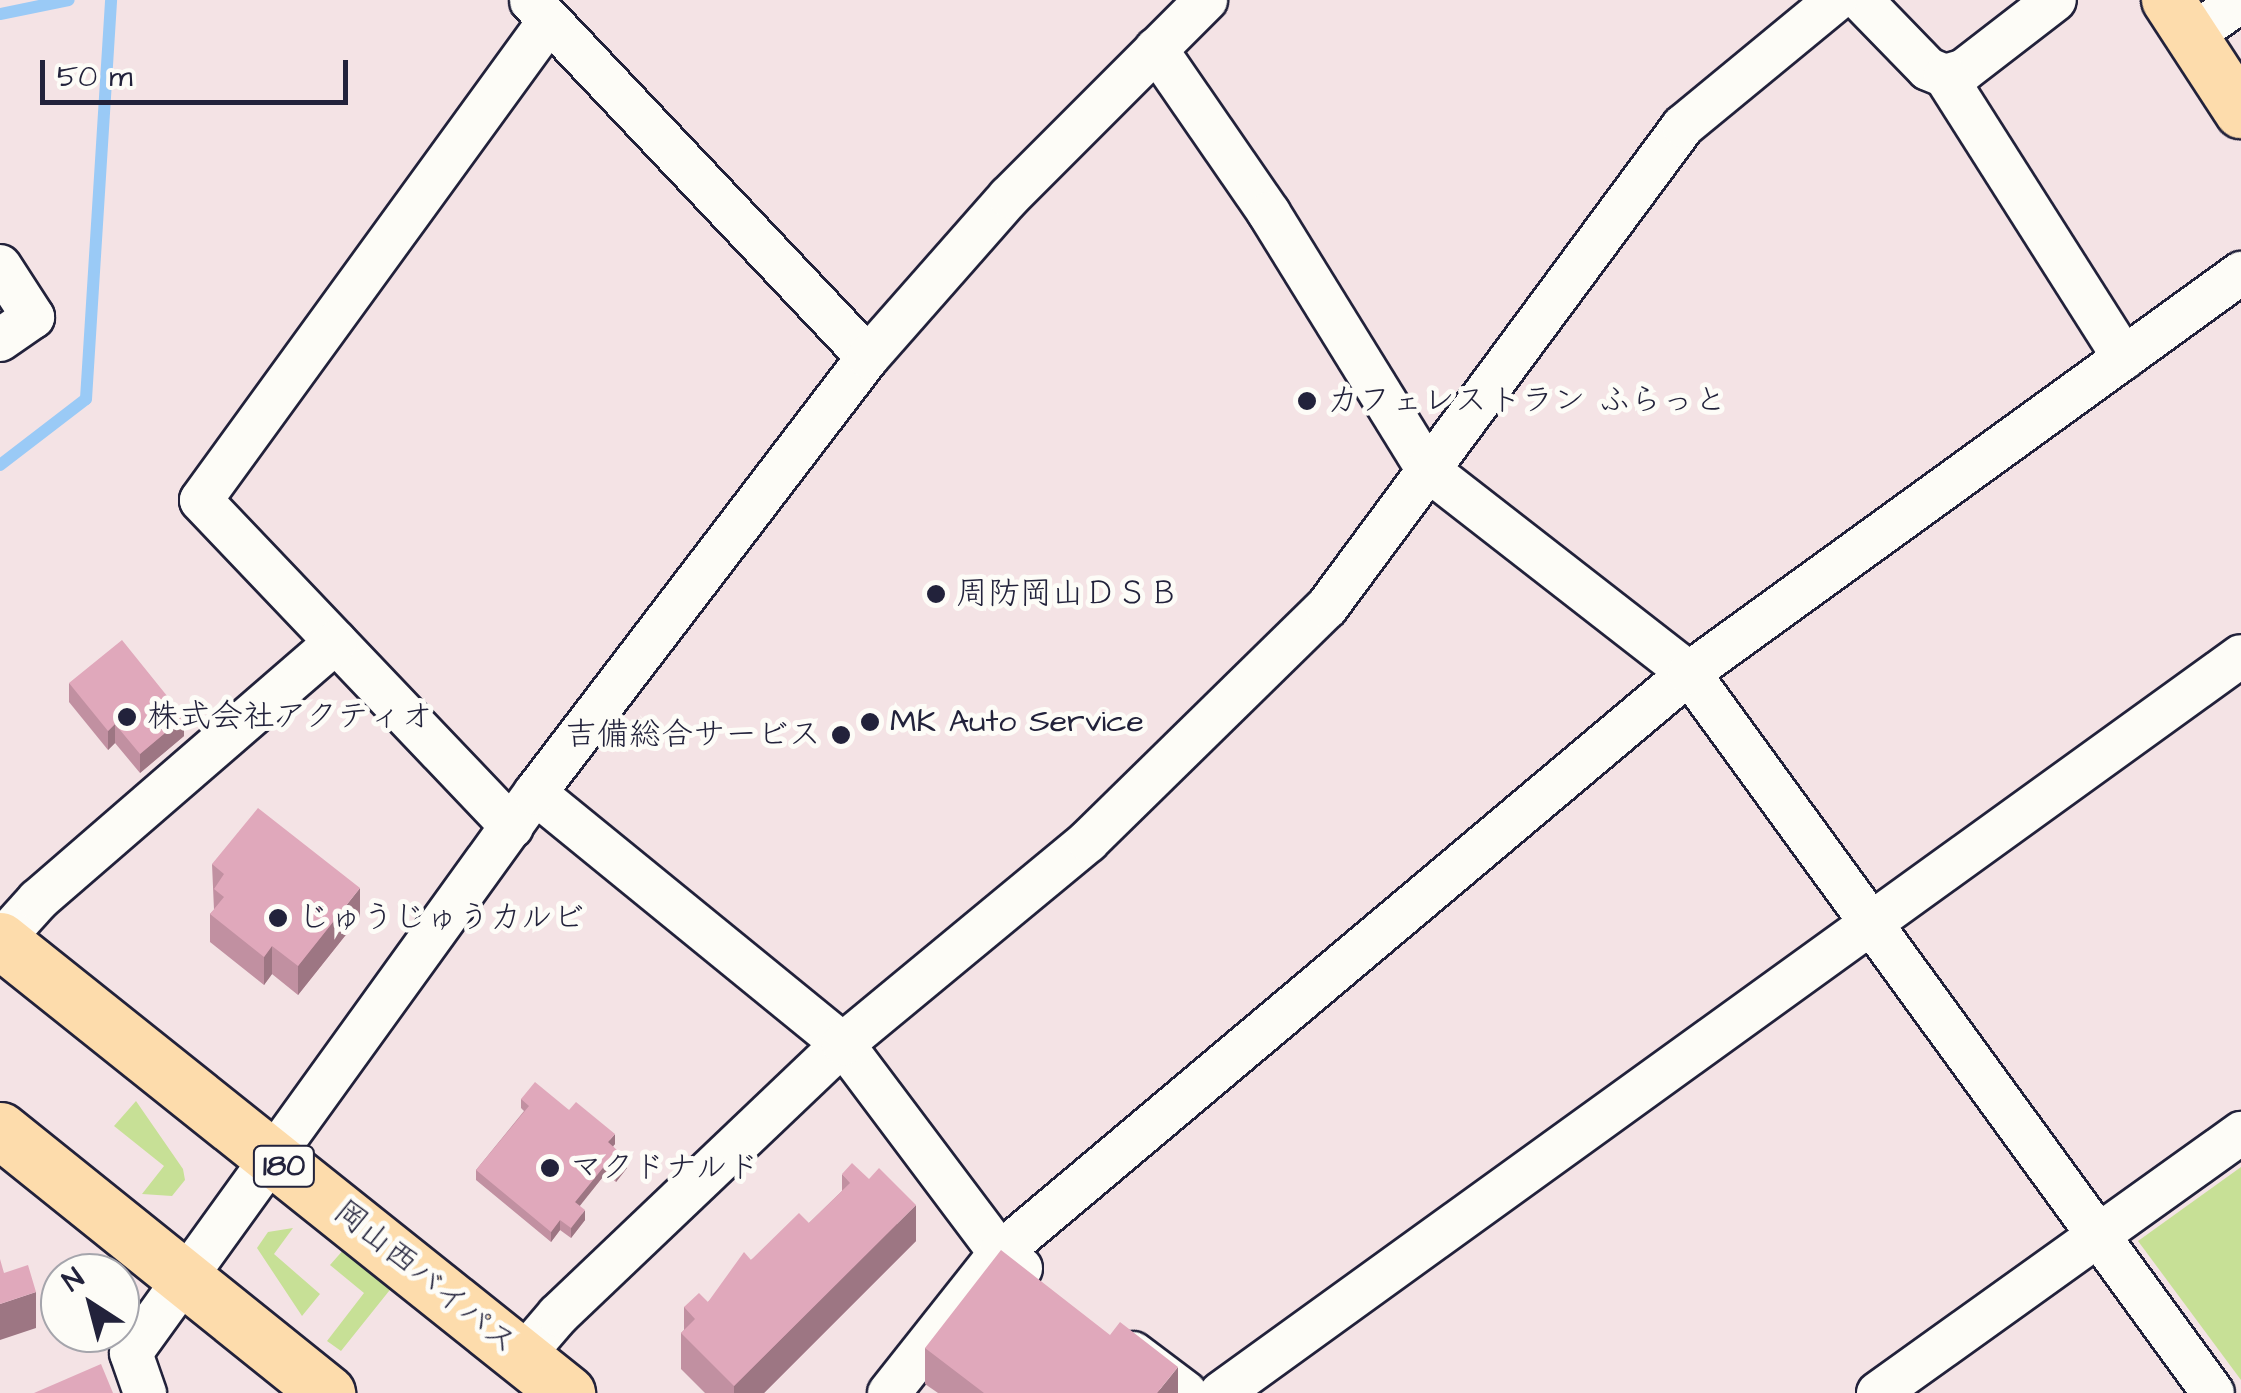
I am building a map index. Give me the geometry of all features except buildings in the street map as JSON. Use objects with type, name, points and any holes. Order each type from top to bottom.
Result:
[{"type":"highway","name":"岡山西バイパス","points":[[0,941],[567,1393]]},
{"type":"highway","points":[[0,1130],[327,1393]]},
{"type":"main road","points":[[2180,18],[2241,112]]},
{"type":"street","points":[[145,1393],[131,1353],[523,810],[868,357],[1009,197],[1206,0]]},
{"type":"street","points":[[522,1357],[843,1044],[1088,841],[1327,607],[1683,126],[1836,0]]},
{"type":"street","points":[[1861,0],[1905,48],[1945,76],[2124,358]]},
{"type":"street","points":[[1945,76],[1963,71],[2055,0]]},
{"type":"street","points":[[2180,18],[2241,1]]},
{"type":"street","points":[[868,357],[540,10],[202,500],[336,642],[523,810],[843,1044],[1000,1253],[1047,1288]]},
{"type":"street","points":[[1156,49],[1269,214],[1428,469],[1690,673],[2213,1393]]},
{"type":"street","points":[[0,266],[34,317],[0,340]]},
{"type":"street","points":[[889,1393],[1000,1253],[1690,673],[2241,273]]},
{"type":"street","points":[[0,941],[38,900],[336,642]]},
{"type":"street","points":[[1220,1393],[2241,656]]},
{"type":"street","points":[[1878,1393],[2241,1132]]},
{"type":"street","points":[[1093,1323],[1186,1393]]},
{"type":"green space","points":[[136,1101],[183,1169],[185,1180],[172,1196],[142,1194],[164,1166],[114,1126]]},
{"type":"green space","points":[[2241,1167],[2241,1380],[2138,1241]]},
{"type":"green space","points":[[293,1228],[274,1254],[320,1294],[302,1316],[257,1248],[268,1232]]},
{"type":"green space","points":[[345,1248],[393,1286],[341,1351],[327,1341],[364,1293],[330,1265]]},
{"type":"waterway","points":[[0,14],[69,0]]},
{"type":"waterway","points":[[0,465],[86,399],[111,0]]},
{"type":"place","name":"カフェレストラン ふらっと","points":[[1307,401]]},
{"type":"place","name":"周防岡山ＤＳＢ","points":[[936,594]]},
{"type":"place","name":"株式会社アクティオ","points":[[127,717]]},
{"type":"place","name":"MK Auto Service","points":[[870,722]]},
{"type":"place","name":"吉備総合サービス","points":[[841,735]]},
{"type":"place","name":"じゅうじゅうカルビ","points":[[278,918]]},
{"type":"place","name":"マクドナルド","points":[[550,1168]]}]
